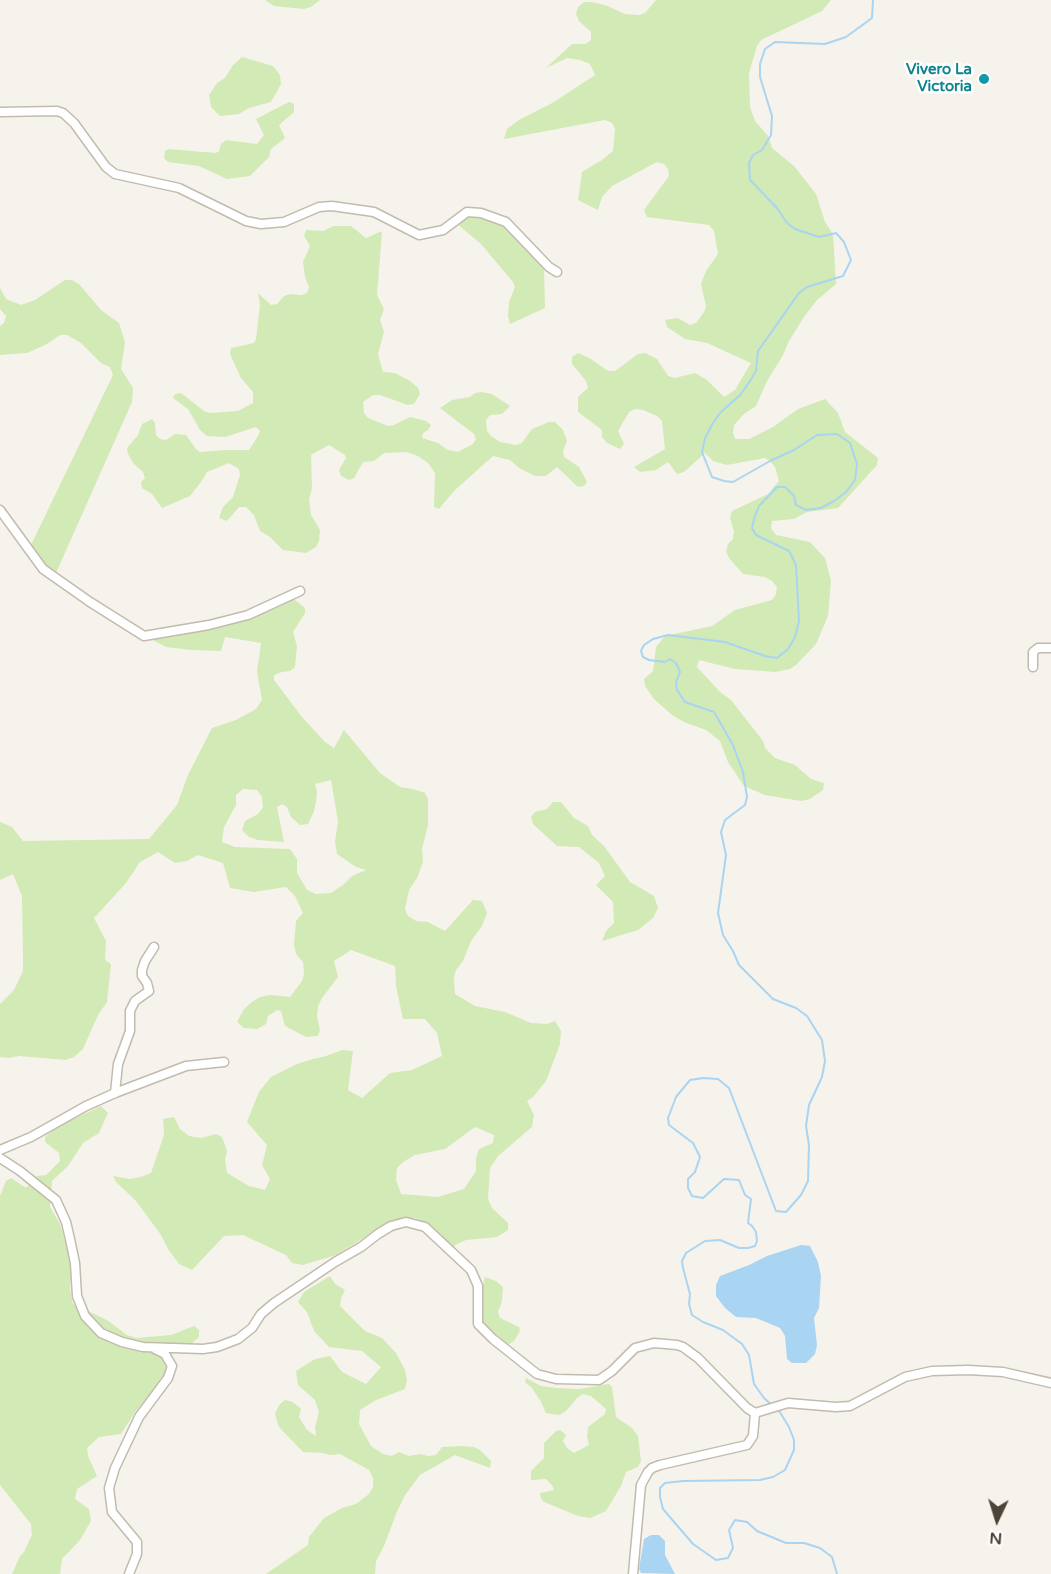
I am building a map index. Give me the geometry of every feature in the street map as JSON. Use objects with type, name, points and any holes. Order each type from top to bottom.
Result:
[{"type":"street","points":[[0,112],[57,111],[63,113],[74,123],[106,167],[115,174],[179,188],[246,221],[261,224],[284,222],[314,209],[332,206],[374,212],[419,236],[443,230],[467,212],[481,213],[506,222],[556,272]]},
{"type":"street","points":[[0,510],[43,569],[90,603],[144,636],[209,625],[248,615],[300,591]]},
{"type":"street","points":[[1033,667],[1033,652],[1038,648],[1051,648]]},
{"type":"street","points":[[115,1093],[118,1064],[130,1031],[130,1011],[135,1001],[149,991],[142,976],[142,970],[154,947]]},
{"type":"street","points":[[0,1150],[31,1137],[80,1109],[115,1093],[186,1066],[224,1062]]},
{"type":"street","points":[[0,1158],[20,1171],[56,1200],[60,1206],[75,1263],[77,1296],[85,1316],[101,1333],[122,1342],[152,1347],[203,1349],[217,1347],[238,1339],[252,1328],[261,1314],[274,1303],[391,1226],[406,1222],[425,1227],[471,1270],[478,1286],[478,1324],[537,1374],[556,1379],[599,1380],[612,1371],[635,1348],[654,1343],[683,1347],[698,1358],[754,1413],[764,1412],[780,1404],[850,1406],[905,1377],[932,1371],[1003,1372],[1051,1383]]},
{"type":"street","points":[[129,1574],[137,1554],[137,1542],[112,1512],[110,1488],[115,1468],[139,1417],[168,1378],[172,1366],[165,1354],[152,1347]]},
{"type":"street","points":[[633,1574],[641,1485],[648,1472],[660,1465],[747,1445],[753,1436],[754,1413]]},
{"type":"green space","points":[[265,0],[320,0],[304,9],[274,6]]},
{"type":"green space","points":[[656,0],[831,0],[822,11],[761,40],[749,73],[750,107],[755,121],[768,136],[772,148],[794,166],[816,194],[825,222],[833,234],[836,284],[817,300],[804,317],[767,381],[756,406],[734,425],[733,432],[735,439],[749,439],[773,427],[798,409],[825,399],[838,413],[845,432],[878,458],[877,465],[838,508],[807,512],[794,519],[772,521],[771,528],[776,535],[810,542],[825,558],[831,581],[828,616],[816,644],[796,665],[790,669],[775,672],[735,669],[699,660],[697,667],[720,692],[731,700],[763,741],[765,748],[775,758],[795,765],[811,779],[824,783],[823,790],[810,799],[801,801],[765,795],[744,786],[728,762],[720,741],[706,730],[672,715],[654,699],[645,686],[644,679],[653,671],[656,647],[665,636],[712,626],[735,610],[772,600],[776,594],[777,587],[772,581],[765,577],[743,574],[726,551],[733,539],[734,532],[730,518],[732,511],[768,494],[779,481],[775,467],[765,458],[727,465],[713,461],[705,453],[684,472],[677,474],[668,462],[656,470],[640,472],[634,467],[665,449],[662,421],[657,416],[643,410],[635,409],[629,412],[618,431],[624,444],[620,449],[607,443],[602,437],[602,430],[578,412],[578,397],[588,388],[586,381],[572,364],[572,357],[578,353],[608,371],[615,371],[638,354],[645,353],[657,359],[668,376],[675,378],[695,373],[707,380],[724,397],[735,390],[751,363],[707,343],[685,339],[667,327],[665,320],[678,318],[690,325],[696,323],[704,312],[706,306],[701,284],[706,271],[718,254],[714,231],[709,225],[647,217],[644,210],[669,176],[664,164],[657,162],[612,186],[602,197],[598,210],[578,200],[582,172],[613,151],[615,129],[612,123],[605,120],[504,139],[507,129],[519,120],[554,102],[595,75],[590,64],[567,58],[546,68],[572,44],[586,44],[591,40],[591,32],[579,21],[576,14],[578,7],[584,2],[591,2],[605,5],[625,14],[639,15],[645,13]]},
{"type":"green space","points":[[242,57],[273,66],[280,75],[281,84],[271,102],[249,108],[239,114],[220,116],[211,107],[209,95],[217,83],[225,78],[233,65]]},
{"type":"green space","points":[[289,102],[294,104],[294,112],[279,125],[285,138],[271,149],[269,157],[250,176],[227,179],[199,166],[168,162],[164,158],[165,151],[168,149],[216,153],[226,140],[257,144],[264,135],[256,119]]},
{"type":"green space","points":[[467,215],[481,216],[505,225],[544,267],[545,308],[510,324],[509,302],[515,287],[481,244],[456,223]]},
{"type":"green space","points":[[334,226],[351,226],[366,238],[382,231],[377,295],[384,309],[380,320],[384,332],[378,354],[383,372],[395,373],[410,381],[418,388],[420,394],[414,404],[408,405],[380,395],[373,395],[363,402],[364,413],[368,418],[388,426],[410,417],[426,421],[431,425],[423,433],[422,438],[458,452],[473,444],[476,439],[474,434],[440,408],[452,400],[470,397],[475,393],[492,394],[510,406],[502,414],[490,415],[486,420],[487,431],[491,436],[500,442],[516,445],[522,443],[532,429],[555,422],[563,430],[567,441],[563,451],[564,457],[579,467],[587,482],[584,486],[578,487],[557,467],[546,476],[535,476],[519,468],[510,460],[493,456],[454,491],[439,509],[434,507],[435,473],[428,463],[418,456],[406,452],[384,453],[374,461],[363,462],[354,478],[349,480],[341,476],[339,470],[346,458],[345,455],[329,445],[311,455],[312,488],[309,499],[311,515],[320,530],[316,547],[306,553],[283,550],[260,531],[254,515],[246,507],[239,507],[227,521],[219,518],[223,507],[233,497],[240,475],[239,469],[229,463],[207,472],[190,496],[162,508],[152,494],[142,488],[141,482],[145,478],[143,472],[134,464],[127,448],[138,435],[142,424],[152,419],[155,423],[156,435],[160,439],[166,440],[175,434],[186,435],[200,452],[249,450],[260,431],[256,427],[225,437],[207,436],[200,430],[188,409],[173,398],[175,394],[181,393],[210,413],[238,411],[253,403],[253,392],[241,378],[230,354],[231,348],[254,343],[256,339],[260,305],[258,293],[271,305],[277,304],[284,296],[290,294],[307,293],[309,287],[303,262],[310,246],[304,236],[306,230],[323,231]]},
{"type":"green space","points":[[65,280],[72,280],[79,284],[101,310],[119,323],[125,342],[121,369],[133,388],[132,402],[56,573],[48,570],[30,547],[113,375],[110,367],[101,363],[81,343],[67,335],[60,335],[27,353],[0,355],[0,326],[4,323],[6,316],[0,309],[0,288],[6,299],[21,305],[35,300]]},
{"type":"green space","points":[[284,600],[295,600],[305,608],[305,613],[293,632],[297,646],[295,667],[290,671],[274,675],[274,680],[302,717],[325,742],[334,748],[344,730],[380,773],[400,787],[425,793],[428,799],[428,825],[422,849],[423,862],[409,890],[405,909],[408,916],[416,921],[428,922],[445,931],[473,900],[482,901],[487,913],[463,961],[456,970],[455,994],[475,1006],[505,1012],[531,1023],[547,1024],[555,1021],[561,1031],[560,1044],[546,1081],[527,1101],[534,1115],[532,1127],[498,1156],[490,1168],[488,1199],[492,1208],[508,1223],[508,1230],[497,1237],[466,1240],[455,1245],[453,1250],[446,1245],[433,1228],[415,1218],[392,1220],[336,1255],[303,1265],[292,1263],[286,1255],[243,1235],[224,1236],[192,1270],[179,1264],[136,1201],[116,1182],[113,1176],[130,1179],[151,1173],[164,1135],[163,1119],[174,1117],[180,1129],[189,1136],[201,1138],[216,1134],[222,1137],[227,1151],[225,1160],[227,1173],[249,1186],[265,1190],[270,1179],[262,1165],[267,1145],[247,1122],[259,1092],[271,1077],[297,1064],[342,1050],[353,1051],[348,1090],[362,1098],[390,1073],[412,1070],[442,1056],[437,1033],[425,1019],[403,1019],[396,986],[395,966],[351,950],[334,961],[338,977],[318,1006],[317,1017],[320,1030],[318,1036],[306,1037],[285,1026],[281,1011],[277,1010],[268,1016],[266,1024],[257,1029],[244,1028],[237,1022],[244,1009],[252,1002],[260,997],[271,995],[290,997],[302,981],[303,962],[296,954],[294,945],[296,921],[303,913],[295,896],[286,887],[254,892],[230,888],[223,863],[198,855],[187,861],[175,863],[158,852],[140,862],[126,883],[94,918],[106,941],[105,960],[111,964],[107,1002],[98,1015],[83,1049],[74,1057],[66,1060],[19,1056],[0,1057],[0,1004],[14,990],[23,971],[23,956],[22,896],[13,874],[0,880],[0,822],[12,827],[23,841],[149,839],[177,805],[188,775],[212,728],[236,720],[256,709],[262,700],[257,672],[261,643],[225,637],[221,651],[191,650],[166,647],[149,638],[234,623],[269,610]],"holes":[[[331,780],[338,822],[335,841],[337,854],[356,867],[366,870],[352,876],[331,893],[316,894],[307,890],[297,873],[297,859],[290,849],[235,847],[222,842],[224,827],[236,805],[236,795],[243,789],[257,790],[262,797],[263,807],[258,814],[245,821],[242,830],[249,837],[258,840],[284,842],[277,807],[282,804],[287,807],[291,817],[300,825],[308,824],[316,802],[315,784]],[[475,1127],[494,1135],[493,1143],[479,1149],[476,1171],[464,1189],[438,1197],[401,1194],[396,1180],[397,1168],[403,1162],[415,1155],[445,1149]]]},
{"type":"green space","points":[[553,802],[561,802],[574,818],[588,826],[592,835],[604,846],[630,882],[654,896],[658,908],[653,918],[638,930],[602,941],[606,931],[614,923],[613,902],[596,885],[605,876],[599,863],[579,847],[557,846],[533,824],[531,817],[535,812],[547,809]]},
{"type":"green space","points":[[101,1106],[108,1113],[99,1133],[83,1143],[68,1166],[52,1181],[50,1207],[60,1224],[67,1248],[73,1304],[107,1320],[127,1335],[136,1338],[171,1335],[194,1326],[199,1330],[199,1337],[191,1344],[179,1343],[167,1361],[167,1369],[156,1389],[135,1412],[121,1434],[99,1437],[87,1448],[97,1476],[77,1489],[75,1499],[89,1509],[91,1521],[80,1540],[62,1559],[60,1574],[12,1574],[32,1535],[31,1524],[0,1485],[0,1196],[6,1181],[11,1178],[26,1188],[37,1176],[46,1175],[60,1161],[59,1153],[45,1142],[45,1137],[57,1127]]},
{"type":"green space","points":[[330,1276],[335,1284],[345,1290],[340,1306],[365,1331],[382,1338],[396,1353],[405,1370],[407,1380],[405,1389],[376,1400],[360,1410],[359,1424],[371,1446],[383,1454],[392,1456],[399,1452],[409,1456],[420,1454],[428,1456],[436,1455],[442,1447],[474,1447],[491,1461],[490,1468],[455,1455],[420,1475],[405,1495],[396,1514],[376,1561],[375,1574],[266,1574],[308,1545],[309,1537],[324,1518],[342,1508],[356,1504],[369,1494],[373,1487],[373,1478],[369,1470],[340,1454],[303,1452],[279,1427],[275,1414],[279,1405],[285,1400],[293,1402],[301,1409],[299,1417],[307,1430],[316,1436],[315,1427],[319,1412],[315,1400],[298,1385],[296,1371],[315,1359],[330,1356],[342,1372],[366,1384],[381,1367],[362,1351],[329,1347],[314,1331],[307,1312],[298,1302],[304,1292]]},
{"type":"green space","points":[[485,1277],[496,1281],[503,1287],[498,1312],[500,1318],[519,1327],[520,1331],[514,1341],[508,1345],[481,1320],[480,1298]]},
{"type":"green space","points":[[526,1378],[541,1386],[556,1388],[579,1389],[609,1384],[612,1387],[616,1417],[632,1428],[638,1436],[641,1461],[638,1467],[626,1472],[621,1486],[606,1511],[590,1518],[578,1516],[544,1502],[540,1493],[554,1490],[552,1485],[546,1479],[531,1480],[531,1471],[544,1458],[544,1443],[556,1431],[560,1430],[566,1435],[563,1441],[574,1453],[589,1445],[588,1427],[605,1414],[606,1409],[591,1396],[583,1394],[559,1415],[546,1413],[532,1388],[525,1382]]},
{"type":"water","points":[[801,1245],[810,1246],[818,1262],[821,1276],[819,1308],[814,1318],[817,1345],[815,1354],[806,1363],[792,1363],[787,1359],[785,1336],[780,1328],[756,1318],[736,1317],[716,1296],[716,1285],[720,1276],[767,1256]]},
{"type":"water","points":[[651,1535],[659,1535],[665,1541],[665,1555],[675,1574],[641,1573],[639,1569],[644,1539]]},
{"type":"waterway","points":[[773,1406],[754,1384],[749,1355],[742,1344],[723,1330],[692,1315],[689,1304],[690,1294],[682,1261],[686,1253],[705,1241],[720,1240],[739,1248],[755,1246],[756,1232],[748,1223],[751,1199],[745,1195],[739,1180],[724,1179],[703,1198],[692,1196],[688,1188],[688,1179],[695,1172],[700,1157],[693,1143],[669,1125],[668,1118],[676,1097],[690,1080],[718,1079],[729,1088],[776,1211],[786,1212],[801,1195],[808,1181],[809,1145],[806,1126],[809,1105],[822,1077],[825,1061],[822,1040],[807,1016],[796,1008],[773,999],[739,965],[723,935],[718,913],[726,855],[721,832],[725,820],[745,805],[747,797],[743,772],[733,745],[714,712],[685,702],[677,690],[676,682],[680,672],[676,663],[670,659],[665,662],[649,660],[643,657],[641,651],[644,645],[653,639],[668,635],[725,642],[777,658],[788,649],[795,637],[799,621],[796,565],[789,551],[756,535],[752,528],[759,506],[777,487],[785,487],[794,496],[796,505],[806,510],[821,508],[846,492],[855,480],[857,464],[850,443],[837,434],[817,435],[794,450],[733,482],[712,477],[702,452],[705,438],[713,423],[720,413],[741,394],[750,381],[756,371],[758,351],[799,293],[807,287],[843,276],[851,260],[844,242],[836,233],[819,237],[795,229],[787,223],[777,208],[750,180],[749,163],[753,155],[762,150],[771,135],[772,116],[760,77],[760,64],[765,49],[775,42],[825,44],[846,37],[872,18],[873,0]]},
{"type":"waterway","points":[[778,1409],[794,1440],[794,1450],[785,1470],[773,1477],[760,1480],[665,1483],[660,1488],[663,1509],[693,1544],[716,1560],[728,1558],[733,1548],[729,1530],[735,1520],[747,1522],[757,1531],[786,1543],[804,1543],[820,1548],[832,1557],[837,1574]]},
{"type":"place","name":"Vivero La Victoria","points":[[984,79]]}]
